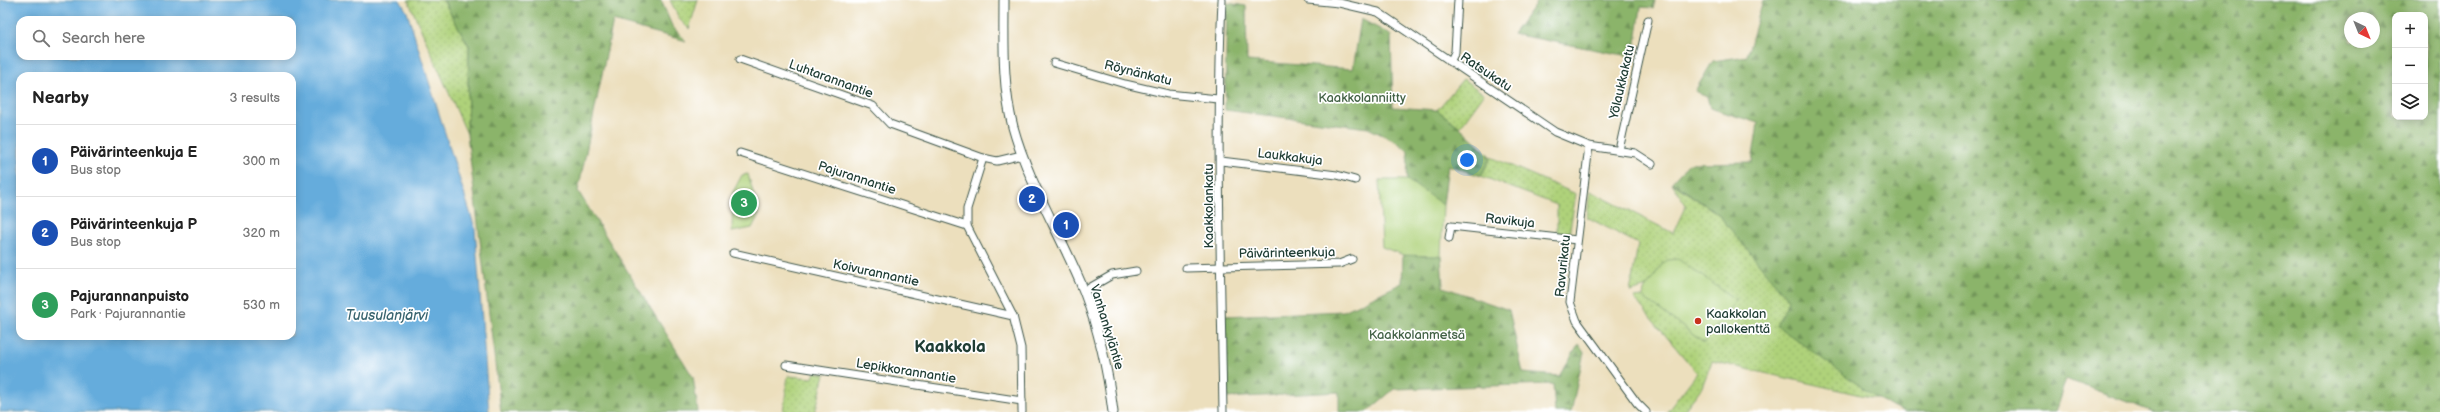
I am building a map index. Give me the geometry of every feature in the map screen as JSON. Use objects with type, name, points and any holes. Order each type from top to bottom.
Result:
[{"type":"street","name":"Vanhankyläntie","points":[[1004,0],[1004,77],[1013,125],[1022,155],[1084,291],[1109,377],[1113,412]]},
{"type":"street","name":"Kaakkolankatu","points":[[1222,0],[1218,99],[1221,161],[1223,412]]},
{"type":"street","name":"Ratsukatu","points":[[1308,0],[1339,3],[1378,12],[1555,132],[1590,146],[1635,154],[1652,164]]},
{"type":"street","points":[[1450,62],[1455,52],[1458,0]]},
{"type":"street","name":"Yölaukkakatu","points":[[1619,150],[1648,20]]},
{"type":"street","name":"Luhtarannantie","points":[[740,59],[873,106],[890,124],[982,158],[998,161],[1022,155]]},
{"type":"street","name":"Röynänkatu","points":[[1054,63],[1125,84],[1168,94],[1218,99]]},
{"type":"street","name":"Ravurikatu","points":[[1590,146],[1570,291],[1572,311],[1637,403],[1646,412]]},
{"type":"street","name":"Pajurannantie","points":[[740,153],[967,226]]},
{"type":"street","points":[[982,158],[967,209],[967,226],[1013,316],[1021,348],[1022,412]]},
{"type":"street","name":"Laukkakuja","points":[[1221,161],[1337,175],[1355,180]]},
{"type":"street","name":"Ravikuja","points":[[1449,238],[1451,226],[1577,240]]},
{"type":"street","name":"Koivurannantie","points":[[733,253],[1013,316]]},
{"type":"street","name":"Päivärinteenkuja","points":[[1186,268],[1339,264],[1352,259]]},
{"type":"street","points":[[1084,291],[1112,275],[1136,271]]},
{"type":"street","name":"Lepikkorannantie","points":[[786,365],[1022,401]]},
{"type":"green space","points":[[408,0],[443,0],[469,46],[467,134]]},
{"type":"green space","points":[[443,0],[661,0],[672,26],[686,41],[613,21],[578,191],[693,377],[698,412],[501,412],[467,134],[469,46]]},
{"type":"green space","points":[[670,0],[698,0],[689,29],[680,20]]},
{"type":"green space","points":[[1538,0],[1655,0],[1653,8],[1641,7],[1634,57],[1513,34]]},
{"type":"green space","points":[[1763,0],[2440,0],[2440,412],[2154,412],[2066,379],[2055,412],[1904,412],[1878,399],[1777,326],[1789,300],[1717,213],[1672,182],[1689,163],[1752,162],[1758,123],[1710,108],[1707,96],[1695,91],[1713,61],[1747,56]]},
{"type":"green space","name":"Kaakkolanniitty","points":[[1227,3],[1246,6],[1247,61],[1353,69],[1361,19],[1391,35],[1393,107],[1437,110],[1460,127],[1491,157],[1481,176],[1448,165],[1443,205],[1407,180],[1408,151],[1397,142],[1368,128],[1225,110]]},
{"type":"green space","points":[[1463,79],[1484,94],[1460,127],[1437,110]]},
{"type":"green space","points":[[1491,157],[1576,194],[1569,234],[1557,233],[1557,205],[1481,176]]},
{"type":"green space","points":[[748,174],[759,214],[752,228],[732,232],[733,192],[742,175]]},
{"type":"green space","points":[[1379,180],[1407,180],[1443,205],[1441,256],[1403,255],[1382,247]]},
{"type":"green space","points":[[1672,183],[1717,213],[1878,399],[1712,361],[1702,387],[1683,412],[1667,412],[1697,373],[1634,298],[1643,297],[1704,343],[1663,263],[1647,287],[1630,292],[1638,244],[1587,217],[1590,191],[1673,233],[1686,205]]},
{"type":"green space","name":"Kaakkolanmetsä","points":[[1403,255],[1441,256],[1443,287],[1509,310],[1523,373],[1559,376],[1579,344],[1584,352],[1571,412],[1555,412],[1553,384],[1394,389],[1367,412],[1339,412],[1339,392],[1225,398],[1224,316],[1344,311],[1402,283]]},
{"type":"green space","name":"Kaakkolan pallokenttä","points":[[1678,259],[1736,300],[1704,343],[1643,297],[1644,291],[1663,263],[1668,260]]},
{"type":"green space","points":[[815,372],[825,374],[815,412],[783,412],[788,376],[813,378]]},
{"type":"water","name":"Tuusulanjärvi","points":[[0,0],[400,0],[407,12],[475,228],[489,412],[0,412]]},
{"type":"place","name":"Päivärinteenkuja P","points":[[1032,199]]},
{"type":"place","name":"Pajurannanpuisto","points":[[744,203]]},
{"type":"place","name":"Päivärinteenkuja E","points":[[1066,225]]},
{"type":"place","name":"Kaakkolan pallokenttä","points":[[1698,321]]},
{"type":"district","name":"Kaakkola","points":[[950,347]]}]
